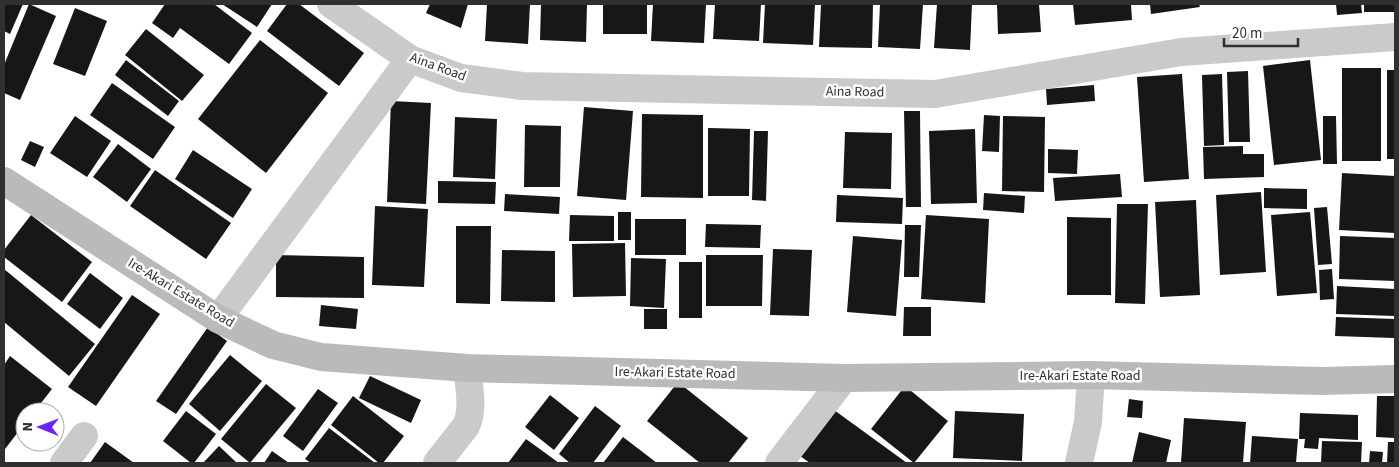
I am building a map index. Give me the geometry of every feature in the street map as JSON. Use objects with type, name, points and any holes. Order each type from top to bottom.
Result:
[{"type":"street","name":"Aina Road","points":[[332,4],[410,59],[462,78],[522,86],[935,94],[1181,52],[1395,37]]},
{"type":"street","points":[[218,319],[410,59]]},
{"type":"street","name":"Ire-Akari Estate Road","points":[[4,181],[218,319],[273,345],[321,357],[467,368],[844,378],[1091,374],[1322,381],[1395,379]]},
{"type":"street","points":[[438,463],[470,419],[467,368]]},
{"type":"street","points":[[1079,463],[1088,422],[1091,374]]},
{"type":"street","points":[[779,463],[844,378]]},
{"type":"street","points":[[64,463],[84,436]]},
{"type":"building","points":[[4,4],[23,4],[10,34],[4,31]]},
{"type":"building","points":[[29,4],[56,16],[20,100],[4,93],[4,65]]},
{"type":"building","points":[[165,4],[214,4],[252,33],[229,64],[180,28],[173,38],[152,23]]},
{"type":"building","points":[[222,4],[272,4],[257,27]]},
{"type":"building","points":[[287,4],[299,4],[364,53],[339,86],[267,31]]},
{"type":"building","points":[[430,4],[468,4],[461,28],[426,13]]},
{"type":"building","points":[[487,4],[530,4],[528,44],[485,41]]},
{"type":"building","points":[[541,4],[587,4],[586,42],[540,40]]},
{"type":"building","points":[[603,4],[647,4],[647,34],[603,34]]},
{"type":"building","points":[[653,4],[706,4],[704,43],[651,41]]},
{"type":"building","points":[[715,4],[761,4],[759,41],[713,39]]},
{"type":"building","points":[[765,4],[815,4],[813,45],[763,43]]},
{"type":"building","points":[[821,4],[873,4],[872,48],[819,47]]},
{"type":"building","points":[[880,4],[923,4],[920,49],[878,47]]},
{"type":"building","points":[[937,4],[972,4],[970,50],[934,48]]},
{"type":"building","points":[[997,4],[1039,4],[1041,32],[998,34]]},
{"type":"building","points":[[1073,4],[1131,4],[1132,20],[1075,25]]},
{"type":"building","points":[[1150,4],[1199,4],[1200,7],[1151,14]]},
{"type":"building","points":[[1336,4],[1361,4],[1362,13],[1337,15]]},
{"type":"building","points":[[1364,4],[1395,4],[1395,12],[1364,12]]},
{"type":"building","points":[[75,8],[107,21],[85,76],[53,64]]},
{"type":"building","points":[[146,29],[204,75],[182,101],[125,55]]},
{"type":"building","points":[[260,40],[328,93],[266,173],[198,119]]},
{"type":"building","points":[[126,60],[179,101],[168,116],[115,75]]},
{"type":"building","points":[[1310,60],[1321,160],[1274,165],[1263,66]]},
{"type":"building","points":[[1342,68],[1381,68],[1381,161],[1342,161]]},
{"type":"building","points":[[1387,70],[1395,70],[1395,159],[1387,159]]},
{"type":"building","points":[[1248,71],[1250,142],[1229,142],[1227,72]]},
{"type":"building","points":[[1182,74],[1189,179],[1144,182],[1137,77]]},
{"type":"building","points":[[1222,74],[1224,145],[1204,146],[1202,75]]},
{"type":"building","points":[[112,83],[175,127],[153,159],[90,115]]},
{"type":"building","points":[[1094,85],[1095,101],[1047,105],[1046,89]]},
{"type":"building","points":[[391,101],[431,103],[426,204],[387,202]]},
{"type":"building","points":[[584,107],[633,111],[626,200],[577,196]]},
{"type":"building","points":[[904,111],[920,111],[921,207],[906,207]]},
{"type":"building","points":[[642,114],[703,115],[703,198],[641,197]]},
{"type":"building","points":[[984,115],[1000,116],[999,152],[982,151]]},
{"type":"building","points":[[75,116],[111,141],[87,177],[50,153]]},
{"type":"building","points":[[1003,116],[1045,117],[1044,192],[1002,191]]},
{"type":"building","points":[[1323,116],[1336,116],[1337,164],[1323,164]]},
{"type":"building","points":[[455,117],[497,119],[495,179],[453,177]]},
{"type":"building","points":[[525,125],[561,126],[560,187],[524,187]]},
{"type":"building","points":[[708,128],[750,129],[749,196],[708,196]]},
{"type":"building","points":[[975,129],[977,203],[931,204],[929,131]]},
{"type":"building","points":[[754,131],[768,131],[766,201],[752,200]]},
{"type":"building","points":[[845,132],[892,133],[891,189],[843,188]]},
{"type":"building","points":[[30,141],[44,147],[35,167],[21,160]]},
{"type":"building","points":[[118,144],[151,169],[127,202],[93,177]]},
{"type":"building","points":[[1243,146],[1243,154],[1264,154],[1264,177],[1204,179],[1203,147]]},
{"type":"building","points":[[1048,149],[1078,150],[1077,174],[1048,173]]},
{"type":"building","points":[[193,150],[252,189],[233,218],[175,179]]},
{"type":"building","points":[[155,170],[231,223],[206,259],[130,206]]},
{"type":"building","points":[[1342,173],[1395,176],[1395,233],[1339,230]]},
{"type":"building","points":[[1120,174],[1122,197],[1055,201],[1053,178]]},
{"type":"building","points":[[438,181],[496,182],[495,204],[438,203]]},
{"type":"building","points":[[1264,188],[1307,189],[1307,209],[1264,208]]},
{"type":"building","points":[[1261,192],[1266,272],[1220,275],[1216,195]]},
{"type":"building","points":[[984,193],[1025,196],[1024,213],[983,210]]},
{"type":"building","points":[[505,194],[560,197],[559,214],[504,211]]},
{"type":"building","points":[[837,195],[903,198],[902,224],[836,222]]},
{"type":"building","points":[[1196,200],[1200,295],[1160,297],[1155,202]]},
{"type":"building","points":[[1117,204],[1148,204],[1145,304],[1115,303]]},
{"type":"building","points":[[375,206],[428,209],[424,287],[372,285]]},
{"type":"building","points":[[1327,207],[1332,264],[1318,265],[1314,208]]},
{"type":"building","points":[[618,212],[631,212],[631,240],[618,240]]},
{"type":"building","points":[[1310,212],[1317,293],[1277,296],[1271,215]]},
{"type":"building","points":[[31,215],[92,262],[62,302],[4,257],[4,250]]},
{"type":"building","points":[[570,215],[614,216],[614,241],[569,241]]},
{"type":"building","points":[[926,215],[989,219],[985,303],[921,299]]},
{"type":"building","points":[[1067,217],[1111,218],[1111,295],[1067,295]]},
{"type":"building","points":[[635,219],[686,219],[686,255],[635,255]]},
{"type":"building","points":[[706,224],[761,225],[760,248],[705,247]]},
{"type":"building","points":[[905,225],[921,225],[919,277],[904,277]]},
{"type":"building","points":[[456,226],[491,226],[490,304],[456,303]]},
{"type":"building","points":[[853,236],[902,240],[896,316],[847,312]]},
{"type":"building","points":[[1340,236],[1395,238],[1395,281],[1339,279]]},
{"type":"building","points":[[625,243],[626,296],[573,297],[572,244]]},
{"type":"building","points":[[773,249],[812,250],[809,316],[770,315]]},
{"type":"building","points":[[502,250],[555,251],[555,302],[501,301]]},
{"type":"building","points":[[276,255],[364,257],[364,298],[276,297]]},
{"type":"building","points":[[706,255],[763,255],[762,306],[706,306]]},
{"type":"building","points":[[631,258],[666,259],[664,308],[630,306]]},
{"type":"building","points":[[679,262],[702,262],[702,318],[679,318]]},
{"type":"building","points":[[4,269],[95,344],[69,376],[4,322]]},
{"type":"building","points":[[1332,269],[1334,299],[1320,300],[1319,270]]},
{"type":"building","points":[[90,273],[123,298],[100,329],[67,304]]},
{"type":"building","points":[[1337,286],[1395,289],[1395,316],[1336,314]]},
{"type":"building","points":[[132,295],[160,314],[96,406],[68,387]]},
{"type":"building","points":[[321,305],[358,309],[356,329],[319,326]]},
{"type":"building","points":[[904,307],[931,307],[931,336],[903,336]]},
{"type":"building","points":[[644,309],[667,309],[667,329],[644,329]]},
{"type":"building","points":[[1336,317],[1395,319],[1394,338],[1335,336]]},
{"type":"building","points":[[208,327],[227,341],[176,414],[156,401]]},
{"type":"building","points":[[230,355],[262,381],[220,431],[189,404]]},
{"type":"building","points":[[10,356],[52,389],[42,402],[15,402],[15,436],[5,449],[4,365]]},
{"type":"building","points":[[370,376],[421,400],[411,423],[359,398]]},
{"type":"building","points":[[678,382],[748,438],[728,463],[700,463],[647,421]]},
{"type":"building","points":[[266,384],[296,408],[250,463],[221,439]]},
{"type":"building","points":[[905,386],[948,421],[914,463],[871,429]]},
{"type":"building","points":[[318,389],[338,403],[303,451],[283,436]]},
{"type":"building","points":[[550,395],[579,418],[554,450],[525,427]]},
{"type":"building","points":[[353,396],[404,436],[383,463],[379,463],[331,425]]},
{"type":"building","points":[[1377,396],[1395,396],[1395,438],[1376,437]]},
{"type":"building","points":[[1129,399],[1143,401],[1142,418],[1127,417]]},
{"type":"building","points":[[595,406],[621,426],[593,463],[570,463],[559,454]]},
{"type":"building","points":[[834,410],[907,463],[810,463],[800,456]]},
{"type":"building","points":[[186,411],[216,434],[194,463],[191,463],[163,441]]},
{"type":"building","points":[[955,411],[1024,414],[1022,461],[953,458]]},
{"type":"building","points":[[1300,413],[1358,415],[1358,440],[1319,438],[1318,449],[1304,448],[1305,439],[1299,439]]},
{"type":"building","points":[[1184,418],[1246,422],[1243,463],[1181,463]]},
{"type":"building","points":[[329,428],[375,463],[311,463],[305,459]]},
{"type":"building","points":[[1139,432],[1171,440],[1166,463],[1132,463]]},
{"type":"building","points":[[1252,436],[1298,439],[1296,463],[1250,463]]},
{"type":"building","points":[[623,437],[657,463],[603,463]]},
{"type":"building","points":[[526,439],[559,463],[508,463]]},
{"type":"building","points":[[1322,441],[1362,442],[1361,463],[1321,463]]},
{"type":"building","points":[[105,442],[134,463],[90,463]]},
{"type":"building","points":[[1388,442],[1395,442],[1395,463],[1387,463]]},
{"type":"building","points":[[219,446],[237,463],[203,463]]},
{"type":"building","points":[[272,451],[289,463],[264,463]]},
{"type":"building","points":[[1370,451],[1383,452],[1382,463],[1369,463]]}]
